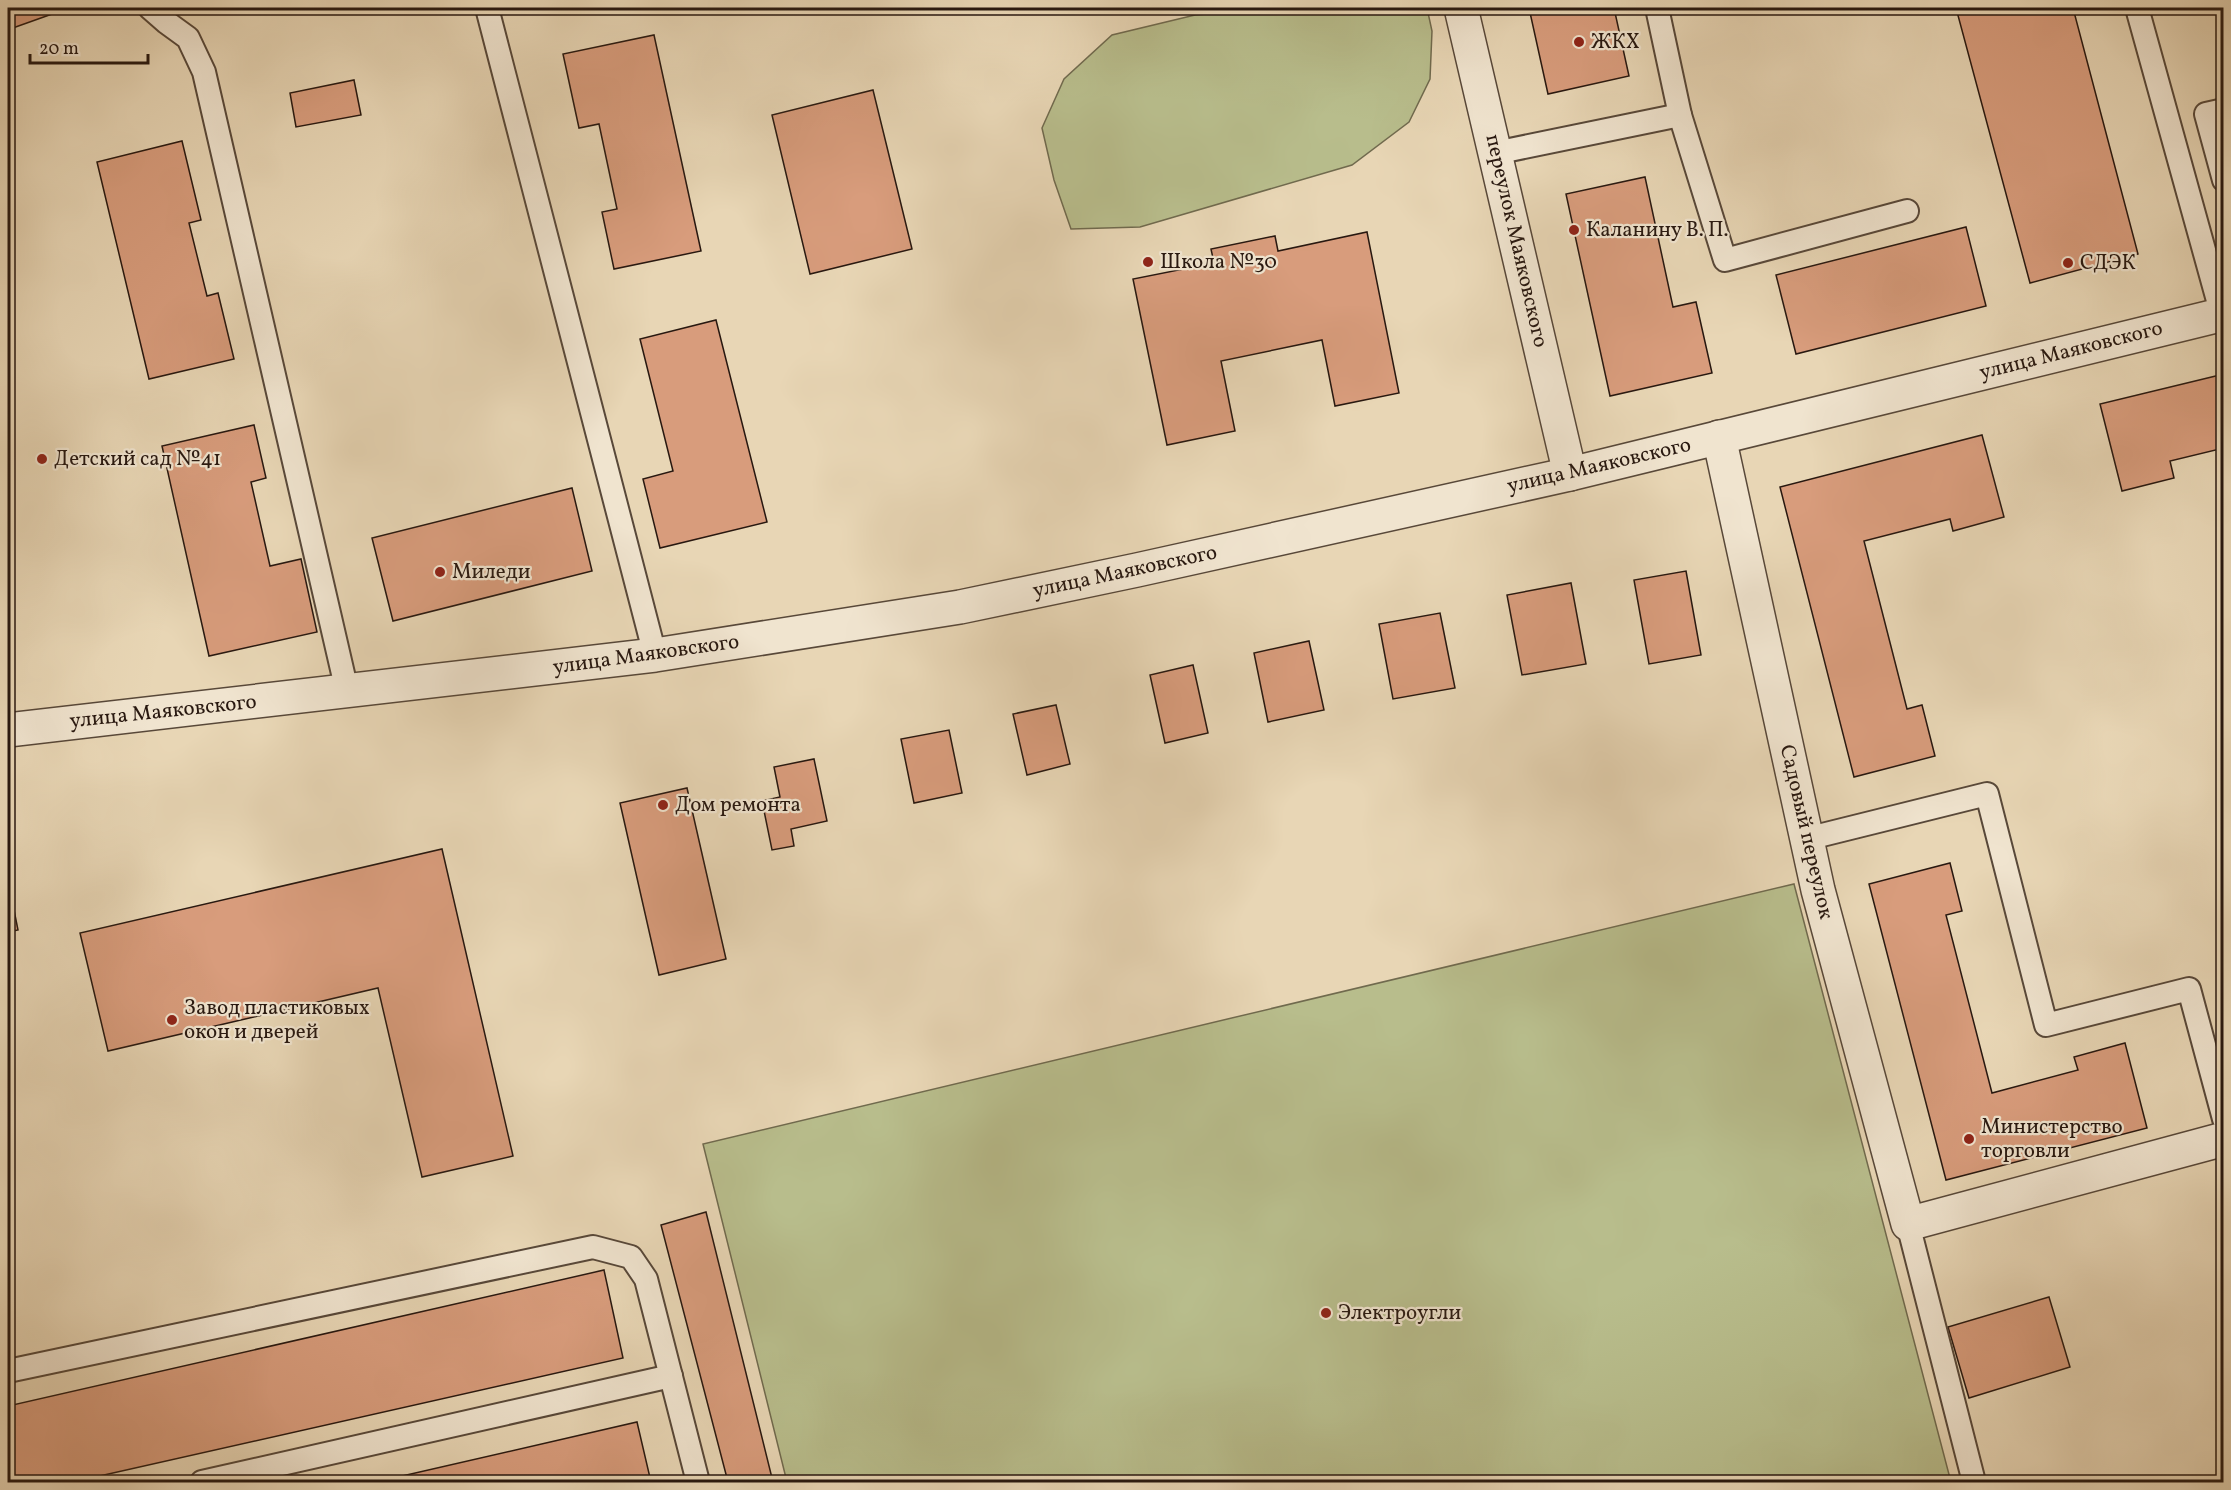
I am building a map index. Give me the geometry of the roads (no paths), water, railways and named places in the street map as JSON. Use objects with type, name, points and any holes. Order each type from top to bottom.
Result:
[{"type":"street","name":"переулок Маяковского","points":[[1461,8],[1570,474]]},
{"type":"street","name":"улица Маяковского","points":[[8,730],[655,655],[960,607],[1570,474],[2223,315]]},
{"type":"street","name":"Садовый переулок","points":[[1719,437],[1821,902],[1908,1224]]},
{"type":"street","points":[[1908,1224],[2223,1139]]},
{"type":"lane","points":[[150,8],[188,38],[204,72],[347,691]]},
{"type":"lane","points":[[487,8],[655,655]]},
{"type":"lane","points":[[1657,8],[1680,115],[1725,260],[1907,211]]},
{"type":"lane","points":[[2137,8],[2223,315]]},
{"type":"lane","points":[[2223,110],[2206,114],[2223,180]]},
{"type":"lane","points":[[1495,153],[1680,115]]},
{"type":"lane","points":[[1806,839],[1986,794],[2046,1025],[2189,989],[2223,1119]]},
{"type":"lane","points":[[1908,1224],[1974,1482]]},
{"type":"lane","points":[[8,1371],[593,1246],[631,1257],[646,1279],[698,1482]]},
{"type":"lane","points":[[202,1482],[670,1376]]},
{"type":"place","name":"ЖКХ","points":[[1579,42]]},
{"type":"place","name":"Каланину В. П.","points":[[1574,230]]},
{"type":"place","name":"Школа №30","points":[[1148,262]]},
{"type":"place","name":"СДЭК","points":[[2068,263]]},
{"type":"place","name":"Детский сад №41","points":[[42,459]]},
{"type":"place","name":"Миледи","points":[[440,572]]},
{"type":"place","name":"Дом ремонта","points":[[663,805]]},
{"type":"place","name":"Завод пластиковых окон и дверей","points":[[172,1020]]},
{"type":"place","name":"Министерство торговли","points":[[1969,1139]]},
{"type":"place","name":"Электроугли","points":[[1326,1313]]}]
